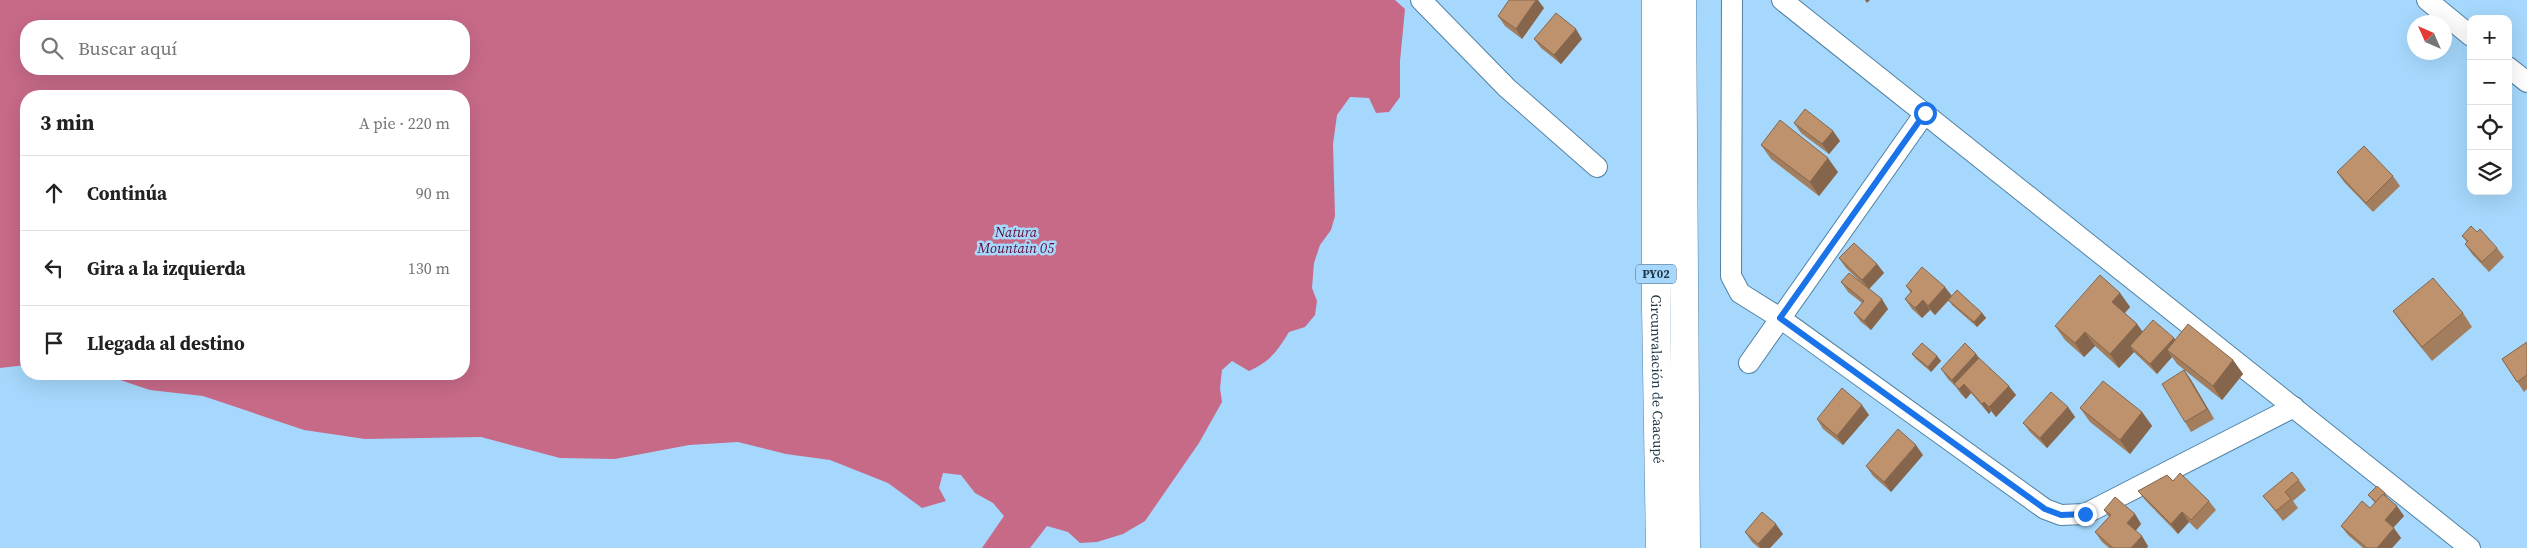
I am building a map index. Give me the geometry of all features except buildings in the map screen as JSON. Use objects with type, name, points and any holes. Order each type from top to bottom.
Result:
[{"type":"highway","name":"Circunvalación de Caacupé","points":[[1656,0],[1656,306],[1660,548]]},
{"type":"highway","name":"Circunvalación de Caacupé","points":[[1682,0],[1686,548]]},
{"type":"street","points":[[1421,0],[1507,88],[1598,167]]},
{"type":"street","points":[[1732,0],[1731,276],[1740,293],[1780,318],[2045,509],[2061,515],[2085,514],[2294,407]]},
{"type":"street","points":[[1782,0],[2470,548]]},
{"type":"street","points":[[2427,0],[2467,33]]},
{"type":"street","points":[[2512,70],[2527,82]]},
{"type":"street","points":[[1750,363],[1925,113]]},
{"type":"green space","name":"Natura Mountain 05","points":[[0,0],[1395,0],[1405,9],[1400,61],[1400,97],[1389,112],[1376,113],[1369,98],[1350,97],[1337,115],[1333,144],[1335,216],[1331,230],[1320,245],[1314,263],[1312,288],[1317,301],[1315,315],[1305,327],[1289,332],[1281,345],[1262,364],[1249,371],[1232,361],[1222,370],[1220,388],[1222,402],[1199,443],[1145,521],[1123,534],[1097,542],[1080,543],[1068,532],[1047,526],[1030,548],[982,548],[1004,516],[993,503],[975,493],[961,475],[943,473],[939,488],[946,501],[922,508],[888,483],[830,460],[786,454],[738,442],[689,445],[615,459],[560,458],[481,437],[365,439],[304,430],[203,396],[150,390],[120,380],[470,380],[470,90],[20,90],[20,366],[0,368]]},
{"type":"route","points":[[1925,113],[1780,318],[2045,509],[2061,515],[2085,514]]}]
